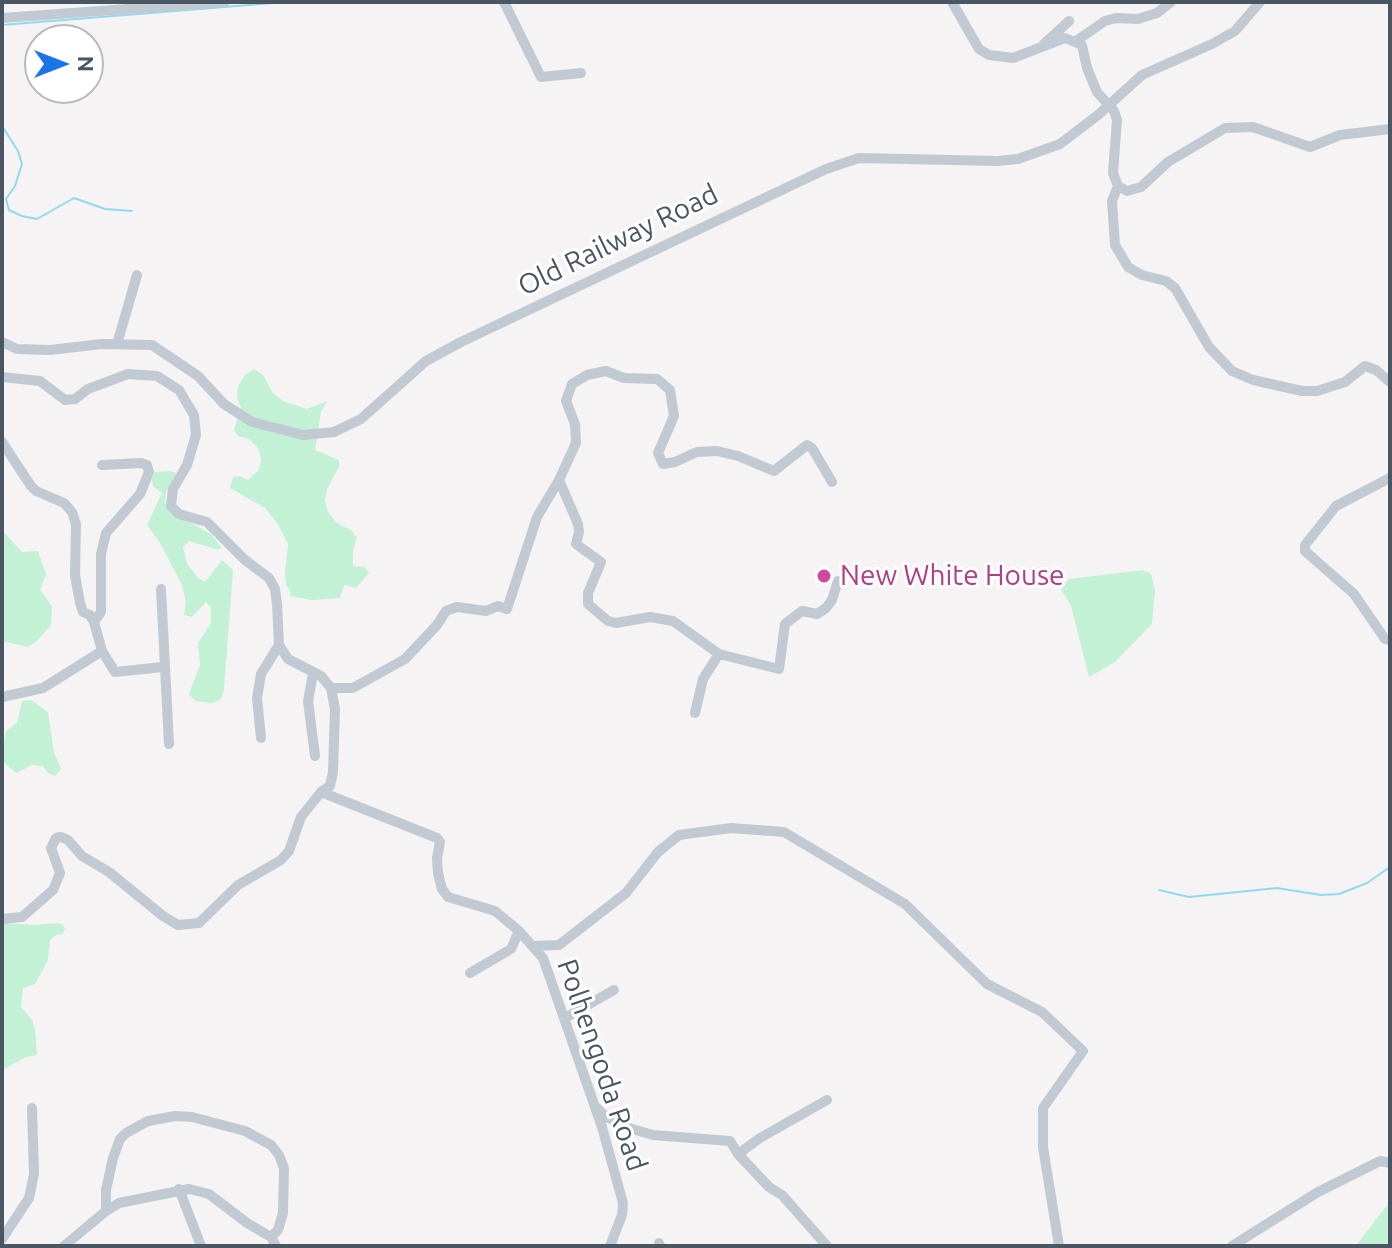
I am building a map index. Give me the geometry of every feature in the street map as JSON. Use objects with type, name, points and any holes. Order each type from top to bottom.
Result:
[{"type":"street","points":[[2,18],[225,2]]},
{"type":"street","points":[[504,2],[541,77],[581,73]]},
{"type":"street","points":[[952,2],[979,49],[989,55],[1013,58],[1065,38],[1082,45],[1097,92],[1114,111],[1117,120],[1113,173],[1118,186],[1127,191],[1141,187],[1168,162],[1225,128],[1253,127],[1310,147],[1340,135],[1390,129]]},
{"type":"street","points":[[1076,41],[1105,21],[1138,19],[1157,13],[1171,2]]},
{"type":"street","name":"Old Railway Road","points":[[2,342],[17,349],[50,350],[117,344],[152,345],[198,376],[224,404],[252,422],[303,435],[334,432],[361,419],[426,361],[461,342],[826,169],[859,158],[1018,159],[1060,144],[1142,75],[1235,31],[1260,2]]},
{"type":"street","points":[[1040,48],[1069,21]]},
{"type":"street","points":[[1118,186],[1112,201],[1115,245],[1128,267],[1142,275],[1166,281],[1175,288],[1209,347],[1232,371],[1253,380],[1302,391],[1317,391],[1345,382],[1365,366],[1376,370],[1390,382]]},
{"type":"street","points":[[117,344],[137,275]]},
{"type":"street","points":[[331,688],[353,688],[405,659],[446,611],[457,607],[486,611],[498,606],[507,609],[537,517],[576,443],[575,424],[566,401],[572,384],[587,375],[606,371],[624,378],[657,379],[670,390],[674,416],[658,453],[663,464],[697,452],[717,451],[774,471],[807,445],[812,448],[832,482]]},
{"type":"street","points":[[2,377],[40,381],[65,400],[75,399],[88,389],[128,374],[157,376],[179,390],[194,415],[196,435],[187,465],[173,489],[171,506],[179,514],[207,522],[245,560],[269,578],[275,589],[279,645],[288,659],[321,676],[331,688],[335,709],[330,786],[321,792],[301,817],[289,851],[281,860],[238,885],[199,923],[178,925],[170,921],[61,837],[56,838],[51,848],[60,873],[53,890],[22,917],[2,919]]},
{"type":"street","points":[[2,442],[31,486],[64,503],[72,512],[76,524],[75,575],[80,603],[83,612],[90,615],[94,622],[102,651],[115,672],[163,667]]},
{"type":"street","points":[[94,622],[101,612],[101,554],[106,533],[140,494],[149,472],[147,465],[141,463],[102,465]]},
{"type":"street","points":[[1390,478],[1336,506],[1305,545],[1305,551],[1354,594],[1385,639],[1390,640]]},
{"type":"street","points":[[559,480],[578,524],[576,544],[601,562],[588,593],[588,604],[608,621],[616,623],[650,617],[673,621],[719,654],[779,669],[785,624],[802,611],[817,614],[826,608],[838,581]]},
{"type":"street","points":[[161,589],[169,744]]},
{"type":"street","points":[[261,738],[257,698],[261,674],[279,645]]},
{"type":"street","points":[[2,697],[43,688],[102,651]]},
{"type":"street","points":[[695,713],[703,679],[719,654]]},
{"type":"street","points":[[313,674],[308,701],[315,756]]},
{"type":"street","name":"Polhengoda Road","points":[[321,792],[437,838],[440,842],[438,873],[442,889],[448,897],[495,911],[519,931],[543,958],[602,1127],[623,1203],[622,1215],[610,1246]]},
{"type":"street","points":[[534,946],[559,945],[626,893],[658,852],[679,835],[731,828],[784,832],[905,904],[987,984],[1042,1012],[1083,1051],[1043,1108],[1043,1147],[1059,1246]]},
{"type":"street","points":[[470,973],[511,949],[519,931]]},
{"type":"street","points":[[565,1018],[614,990]]},
{"type":"street","points":[[738,1154],[827,1100]]},
{"type":"street","points":[[593,1104],[605,1116],[629,1128],[679,1138],[730,1141],[738,1154],[769,1187],[782,1195],[827,1246]]},
{"type":"street","points":[[2,1239],[29,1198],[34,1174],[32,1108]]},
{"type":"street","points":[[64,1246],[119,1203],[179,1189],[209,1194],[274,1242],[283,1213],[284,1168],[271,1145],[245,1131],[192,1117],[175,1116],[148,1121],[120,1139],[106,1190],[106,1211]]},
{"type":"street","points":[[1232,1246],[1318,1192],[1380,1161],[1390,1163]]},
{"type":"street","points":[[179,1189],[201,1246]]},
{"type":"green space","points":[[254,369],[263,375],[272,392],[283,401],[307,409],[327,401],[321,412],[315,450],[339,460],[339,467],[327,489],[325,501],[328,512],[337,523],[351,530],[357,538],[353,566],[365,567],[369,573],[356,588],[344,585],[340,598],[312,600],[289,596],[291,593],[286,585],[285,573],[288,544],[277,523],[265,508],[230,488],[233,477],[248,480],[259,470],[261,459],[258,448],[234,430],[241,407],[237,398],[238,386],[245,375]]},
{"type":"green space","points":[[155,472],[176,473],[166,493],[168,510],[211,534],[221,547],[219,550],[189,541],[183,547],[187,564],[205,582],[222,560],[233,570],[224,689],[221,699],[213,703],[195,701],[189,694],[200,665],[198,643],[211,623],[211,608],[206,602],[192,617],[184,615],[186,602],[182,585],[147,525],[162,493],[153,486]]},
{"type":"green space","points":[[2,530],[22,552],[38,551],[46,574],[40,590],[52,606],[51,625],[28,647],[2,641]]},
{"type":"green space","points":[[1143,570],[1151,574],[1155,591],[1152,624],[1115,662],[1089,677],[1071,606],[1061,589],[1069,579]]},
{"type":"green space","points":[[31,700],[48,712],[54,753],[61,769],[55,776],[43,766],[32,765],[16,773],[2,761],[6,731],[17,723],[22,701]]},
{"type":"green space","points":[[2,923],[59,923],[65,929],[63,934],[50,940],[48,960],[35,984],[23,988],[21,1007],[35,1029],[37,1055],[26,1057],[2,1070]]},
{"type":"green space","points":[[1390,1204],[1390,1246],[1356,1246],[1384,1209]]},
{"type":"waterway","points":[[2,25],[286,2]]},
{"type":"waterway","points":[[2,126],[18,151],[22,164],[15,186],[6,199],[9,210],[37,219],[74,198],[105,209],[132,211]]},
{"type":"waterway","points":[[1159,890],[1189,897],[1277,888],[1321,895],[1339,894],[1367,883],[1390,867]]},
{"type":"place","name":"New White House","points":[[824,576]]}]
